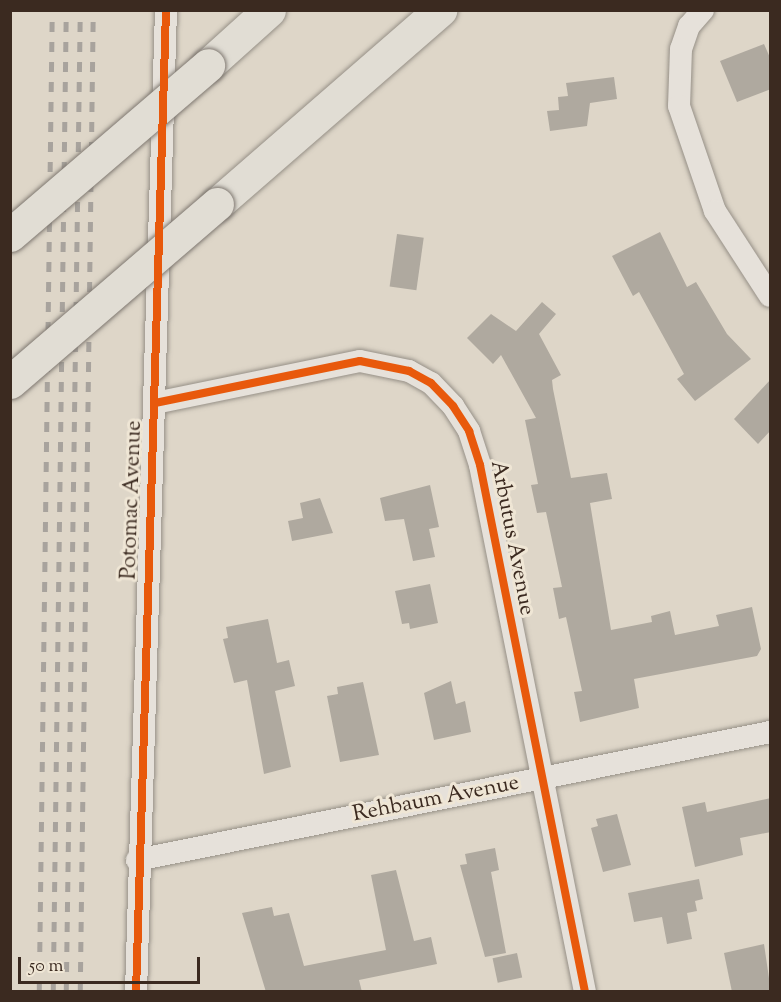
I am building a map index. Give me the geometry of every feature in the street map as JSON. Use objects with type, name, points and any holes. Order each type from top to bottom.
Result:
[{"type":"highway","points":[[10,235],[269,10]]},
{"type":"highway","points":[[10,382],[440,10]]},
{"type":"street","name":"Potomac Avenue","points":[[136,992],[137,860],[155,403],[166,10]]},
{"type":"street","points":[[703,10],[689,26],[681,49],[679,106],[715,211],[771,296]]},
{"type":"street","name":"Arbutus Avenue","points":[[155,403],[360,361],[409,371],[431,383],[469,431],[480,465],[585,992]]},
{"type":"street","name":"Rehbaum Avenue","points":[[137,860],[771,732]]},
{"type":"building","points":[[764,44],[771,60],[771,89],[737,102],[720,61]]},
{"type":"building","points":[[614,77],[617,99],[590,103],[587,126],[550,131],[547,111],[559,110],[558,97],[568,96],[566,83]]},
{"type":"building","points":[[660,232],[687,287],[696,282],[727,334],[751,359],[695,401],[677,379],[684,374],[639,292],[633,296],[612,256]]},
{"type":"building","points":[[397,234],[424,238],[416,290],[390,286]]},
{"type":"building","points":[[542,302],[556,314],[539,334],[561,375],[552,380],[571,478],[607,473],[612,499],[590,503],[611,630],[652,622],[651,616],[670,611],[675,635],[719,626],[716,615],[752,607],[761,649],[757,656],[634,679],[639,708],[580,722],[574,692],[582,691],[566,617],[559,619],[553,588],[562,587],[546,512],[537,513],[531,485],[538,484],[525,420],[536,418],[501,355],[493,364],[467,338],[491,314],[516,331]]},
{"type":"building","points":[[771,379],[771,430],[758,444],[734,419]]},
{"type":"building","points":[[430,485],[439,527],[429,529],[435,557],[413,561],[404,519],[385,521],[380,498]]},
{"type":"building","points":[[320,498],[333,533],[292,541],[288,521],[303,518],[300,503]]},
{"type":"building","points":[[430,584],[438,623],[410,629],[409,623],[402,624],[395,591]]},
{"type":"building","points":[[268,619],[277,663],[289,660],[295,686],[275,691],[291,767],[264,774],[247,680],[234,683],[223,639],[228,638],[226,627]]},
{"type":"building","points":[[451,681],[456,704],[465,701],[471,732],[434,740],[424,693]]},
{"type":"building","points":[[363,682],[379,755],[340,762],[327,696],[338,694],[337,687]]},
{"type":"building","points":[[771,798],[771,832],[740,838],[743,855],[695,867],[682,807],[705,802],[707,812]]},
{"type":"building","points":[[617,814],[631,865],[603,872],[591,828],[598,826],[596,819]]},
{"type":"building","points":[[495,848],[499,870],[491,872],[506,953],[485,957],[460,865],[467,864],[465,854]]},
{"type":"building","points":[[396,870],[414,941],[431,937],[437,964],[359,980],[362,992],[266,992],[242,913],[272,907],[274,916],[289,913],[304,966],[386,950],[371,875]]},
{"type":"building","points":[[699,879],[703,899],[695,901],[697,911],[687,913],[692,939],[667,944],[662,917],[634,922],[628,893]]},
{"type":"building","points":[[764,944],[771,992],[732,992],[724,953]]},
{"type":"building","points":[[517,953],[522,977],[498,983],[493,958]]},
{"type":"railway","points":[[39,992],[52,10]]},
{"type":"railway","points":[[53,992],[66,10]]},
{"type":"railway","points":[[66,992],[80,10]]},
{"type":"railway","points":[[80,992],[93,10]]},
{"type":"cycle path","points":[[136,992],[166,10]]},
{"type":"cycle path","points":[[155,403],[360,361],[409,371],[431,383],[453,406],[469,431],[480,465],[585,992]]}]
